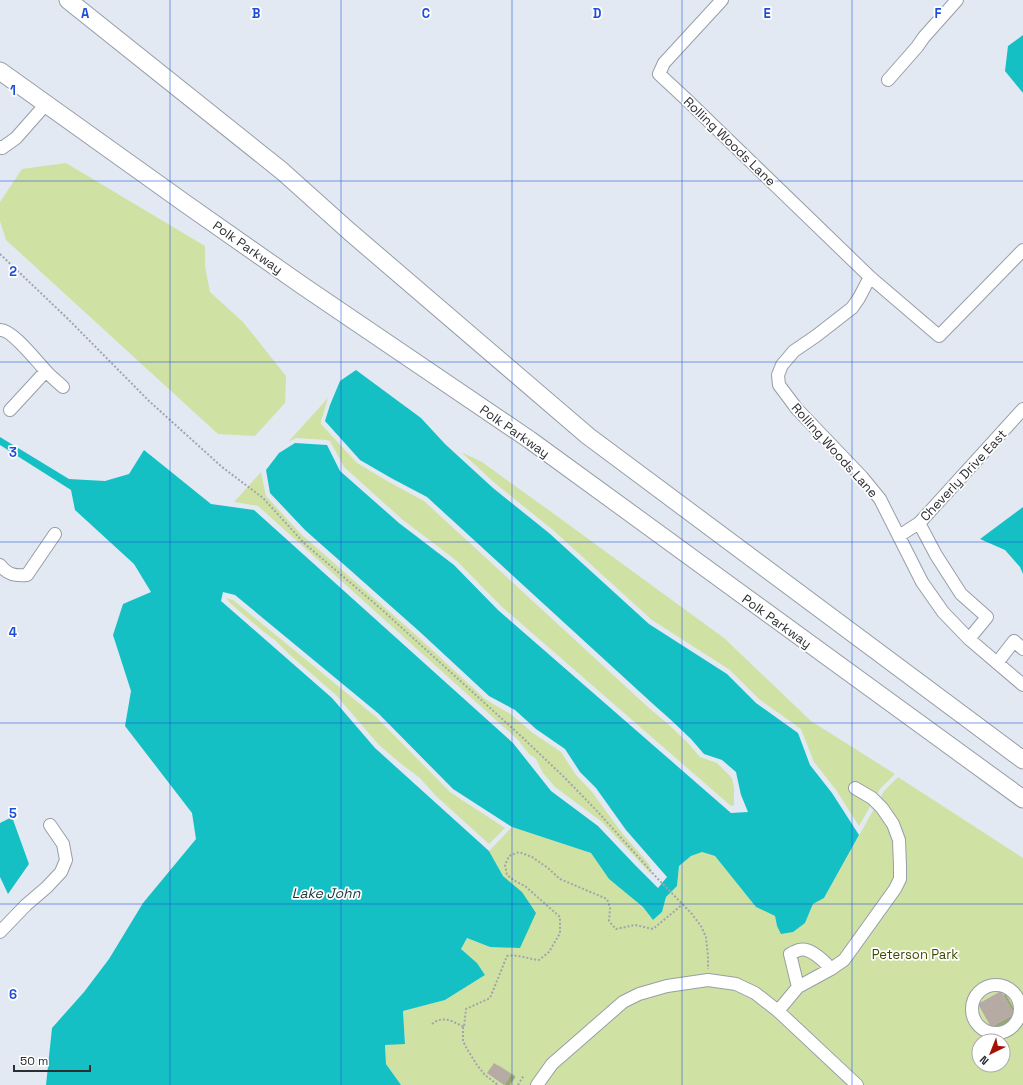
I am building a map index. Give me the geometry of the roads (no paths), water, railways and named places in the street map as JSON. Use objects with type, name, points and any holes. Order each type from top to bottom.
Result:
[{"type":"highway","points":[[68,0],[282,171],[380,258],[588,436],[1023,760]]},
{"type":"highway","name":"Polk Parkway","points":[[0,71],[192,209],[530,440],[1023,799]]},
{"type":"street","name":"Rolling Woods Lane","points":[[722,0],[664,63],[659,74],[870,277],[939,336],[1023,250]]},
{"type":"street","points":[[888,80],[917,47],[924,36],[957,0]]},
{"type":"street","points":[[0,147],[2,148],[16,138],[46,104]]},
{"type":"street","name":"Rolling Woods Lane","points":[[870,277],[852,308],[794,351],[782,365],[778,375],[779,384],[798,409],[867,483],[880,500],[912,563],[943,612],[969,639],[1023,686]]},
{"type":"street","points":[[0,330],[4,330],[20,343],[46,371],[63,386]]},
{"type":"street","points":[[10,410],[46,371]]},
{"type":"street","name":"Cheverly Drive East","points":[[899,536],[919,523],[1023,409]]},
{"type":"street","points":[[919,523],[961,594],[987,617],[969,639]]},
{"type":"street","points":[[0,565],[4,571],[16,576],[27,575],[55,534]]},
{"type":"street","points":[[997,662],[1014,641],[1023,649]]},
{"type":"street","points":[[778,1011],[798,987],[844,960],[895,889],[900,879],[899,840],[892,824],[882,808],[872,798],[856,788]]},
{"type":"street","points":[[0,932],[61,872],[66,860],[63,844],[50,825]]},
{"type":"street","points":[[798,987],[790,954],[800,949],[811,952],[822,959],[831,969]]},
{"type":"street","points":[[539,1084],[552,1064],[623,1002],[639,994],[667,986],[708,980],[736,984],[756,993],[778,1011],[858,1085]]},
{"type":"water","points":[[1023,35],[1023,93],[1005,71],[1008,46]]},
{"type":"water","name":"Lake John","points":[[356,370],[421,418],[445,444],[493,488],[549,533],[649,624],[727,674],[756,703],[798,733],[810,765],[832,793],[859,835],[824,898],[813,904],[805,923],[793,932],[781,934],[777,926],[775,916],[756,907],[715,856],[702,852],[691,856],[679,866],[677,886],[666,897],[662,912],[653,920],[643,907],[609,879],[591,853],[512,827],[453,789],[379,714],[235,595],[223,592],[221,601],[332,698],[375,748],[489,851],[503,876],[522,892],[536,913],[520,948],[490,947],[467,938],[461,949],[477,963],[485,975],[445,1000],[403,1011],[405,1044],[385,1045],[386,1064],[401,1085],[46,1085],[52,1028],[84,992],[109,959],[143,903],[196,839],[192,813],[125,726],[131,691],[113,635],[123,604],[151,592],[134,564],[75,510],[71,490],[0,445],[0,437],[69,479],[105,481],[129,474],[144,450],[211,504],[254,510],[513,743],[551,791],[598,826],[658,888],[667,877],[626,830],[596,788],[580,772],[565,749],[536,729],[515,710],[489,696],[420,632],[305,530],[270,493],[266,470],[279,453],[295,443],[327,445],[340,471],[399,523],[454,565],[498,610],[731,813],[748,812],[741,795],[736,772],[722,760],[704,754],[671,720],[427,497],[360,460],[325,421],[340,381]]},
{"type":"water","points":[[1023,507],[1023,574],[1020,567],[1005,550],[980,539]]},
{"type":"water","points":[[12,817],[29,864],[8,894],[0,877],[0,823]]},
{"type":"park label","name":"Peterson Park","points":[[915,954]]}]
